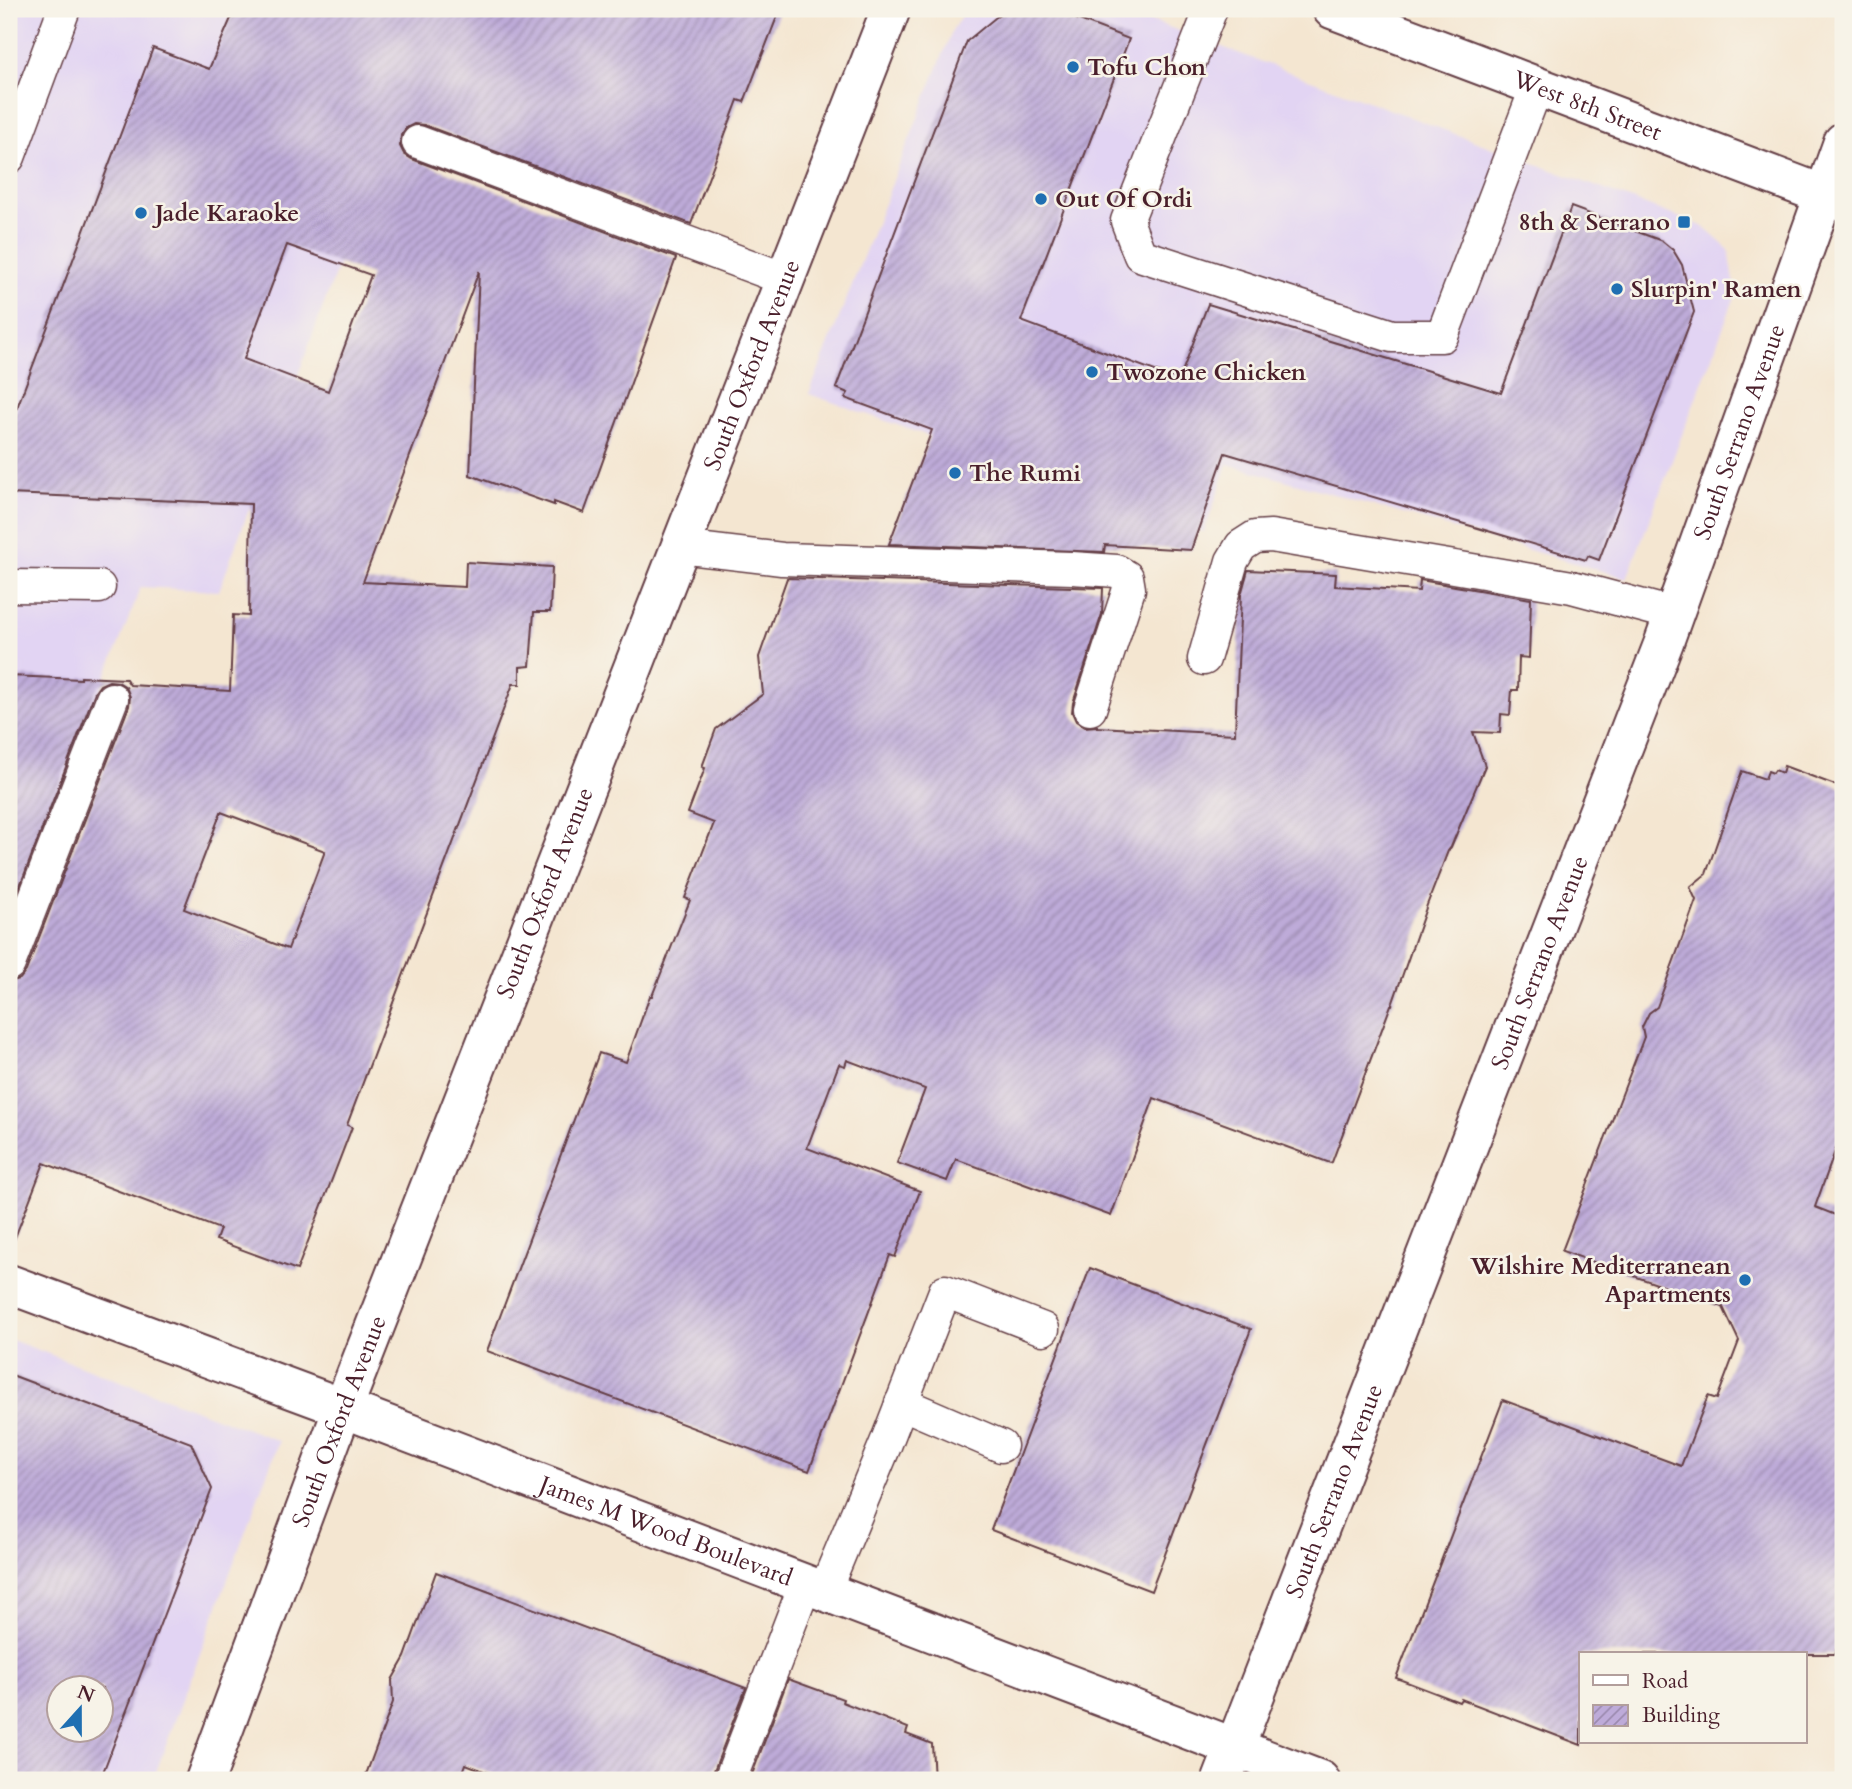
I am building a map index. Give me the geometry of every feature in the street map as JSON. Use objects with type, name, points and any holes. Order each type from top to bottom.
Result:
[{"type":"street","name":"South Oxford Avenue","points":[[205,1780],[343,1408],[891,9]]},
{"type":"street","name":"West 8th Street","points":[[1332,9],[1833,198]]},
{"type":"street","name":"South Serrano Avenue","points":[[1228,1764],[1833,198],[1843,142]]},
{"type":"street","name":"James M Wood Boulevard","points":[[9,1284],[814,1588],[1228,1764],[1320,1780]]},
{"type":"lane","points":[[9,157],[64,9]]},
{"type":"lane","points":[[1211,9],[1127,221],[1140,255],[1392,336],[1442,336],[1537,86]]},
{"type":"lane","points":[[418,142],[785,279]]},
{"type":"lane","points":[[1204,659],[1231,561],[1241,546],[1255,537],[1271,536],[1572,587],[1673,614]]},
{"type":"lane","points":[[680,547],[782,559],[1116,571],[1126,577],[1129,589],[1090,709]]},
{"type":"lane","points":[[9,586],[99,587]]},
{"type":"lane","points":[[9,964],[112,699]]},
{"type":"lane","points":[[730,1780],[814,1588],[901,1403],[945,1292],[1043,1329]]},
{"type":"lane","points":[[901,1403],[1001,1446]]},
{"type":"shaded area","points":[[9,9],[432,9],[219,591],[141,587],[9,924]]},
{"type":"shaded area","points":[[966,9],[1120,9],[1702,226],[1729,250],[1736,294],[1627,578],[1228,464],[1204,532],[809,394],[953,29]]},
{"type":"shaded area","points":[[9,1339],[279,1441],[153,1780],[9,1780]]},
{"type":"building","points":[[235,9],[780,9],[744,102],[738,100],[691,224],[424,125],[414,124],[406,128],[401,135],[400,146],[404,154],[412,159],[676,258],[584,513],[470,475],[479,271],[363,582],[465,587],[466,562],[552,567],[550,612],[534,612],[530,666],[520,667],[520,684],[513,684],[347,1125],[352,1127],[297,1270],[216,1240],[220,1229],[44,1163],[12,1245],[9,1244],[9,982],[20,979],[26,971],[129,706],[130,697],[126,687],[118,682],[109,681],[100,685],[95,692],[9,914],[9,676],[126,679],[130,685],[230,691],[233,615],[249,616],[251,504],[9,494],[9,429],[153,48],[209,69]],"holes":[[[287,245],[371,275],[328,391],[244,359]],[[221,812],[325,851],[288,949],[184,909]]]},
{"type":"building","points":[[1009,9],[1051,9],[1129,39],[1021,321],[1179,380],[1208,304],[1501,393],[1571,207],[1662,241],[1673,250],[1682,265],[1694,312],[1599,560],[1588,556],[1586,560],[1225,453],[1191,550],[1105,545],[1104,552],[889,544],[932,430],[845,398],[848,393],[836,388],[967,41]]},
{"type":"building","points":[[1248,570],[1336,574],[1335,586],[1419,591],[1420,580],[1531,599],[1529,658],[1519,657],[1518,690],[1512,690],[1510,715],[1501,714],[1500,733],[1473,732],[1485,766],[1427,905],[1332,1162],[1154,1098],[1111,1216],[956,1159],[947,1181],[897,1163],[925,1089],[847,1060],[845,1066],[839,1064],[807,1148],[920,1191],[895,1257],[890,1255],[809,1471],[487,1351],[599,1053],[626,1062],[690,900],[685,898],[714,823],[688,813],[716,729],[763,694],[759,657],[787,578],[1103,588],[1102,614],[1073,703],[1072,712],[1076,721],[1085,727],[1235,734],[1241,595]]},
{"type":"building","points":[[1784,766],[1843,788],[1843,1129],[1815,1207],[1843,1218],[1843,1633],[1835,1654],[1579,1652],[1581,1745],[1461,1699],[1459,1702],[1396,1678],[1503,1400],[1681,1466],[1708,1396],[1717,1399],[1739,1341],[1723,1307],[1562,1251],[1644,1037],[1642,1027],[1649,1013],[1657,1007],[1696,900],[1690,887],[1706,874],[1742,771],[1765,779],[1768,771],[1782,773]]},
{"type":"building","points":[[1090,1268],[1251,1329],[1151,1591],[991,1530]]},
{"type":"building","points":[[9,1374],[191,1443],[212,1489],[116,1738],[116,1674],[46,1674],[46,1744],[114,1744],[100,1780],[9,1780]]},
{"type":"building","points":[[436,1572],[746,1688],[712,1780],[507,1780],[466,1764],[460,1780],[364,1780],[393,1702],[392,1680],[405,1657]]},
{"type":"building","points":[[788,1679],[843,1699],[842,1702],[908,1728],[906,1734],[932,1744],[934,1780],[750,1780]]},
{"type":"place","name":"Tofu Chon","points":[[1073,67]]},
{"type":"place","name":"Out Of Ordi","points":[[1041,199]]},
{"type":"place","name":"Jade Karaoke","points":[[141,213]]},
{"type":"place","name":"8th & Serrano","points":[[1684,222]]},
{"type":"place","name":"Slurpin' Ramen","points":[[1617,289]]},
{"type":"place","name":"Twozone Chicken","points":[[1092,372]]},
{"type":"place","name":"The Rumi","points":[[955,473]]},
{"type":"place","name":"Wilshire Mediterranean Apartments","points":[[1745,1280]]}]
